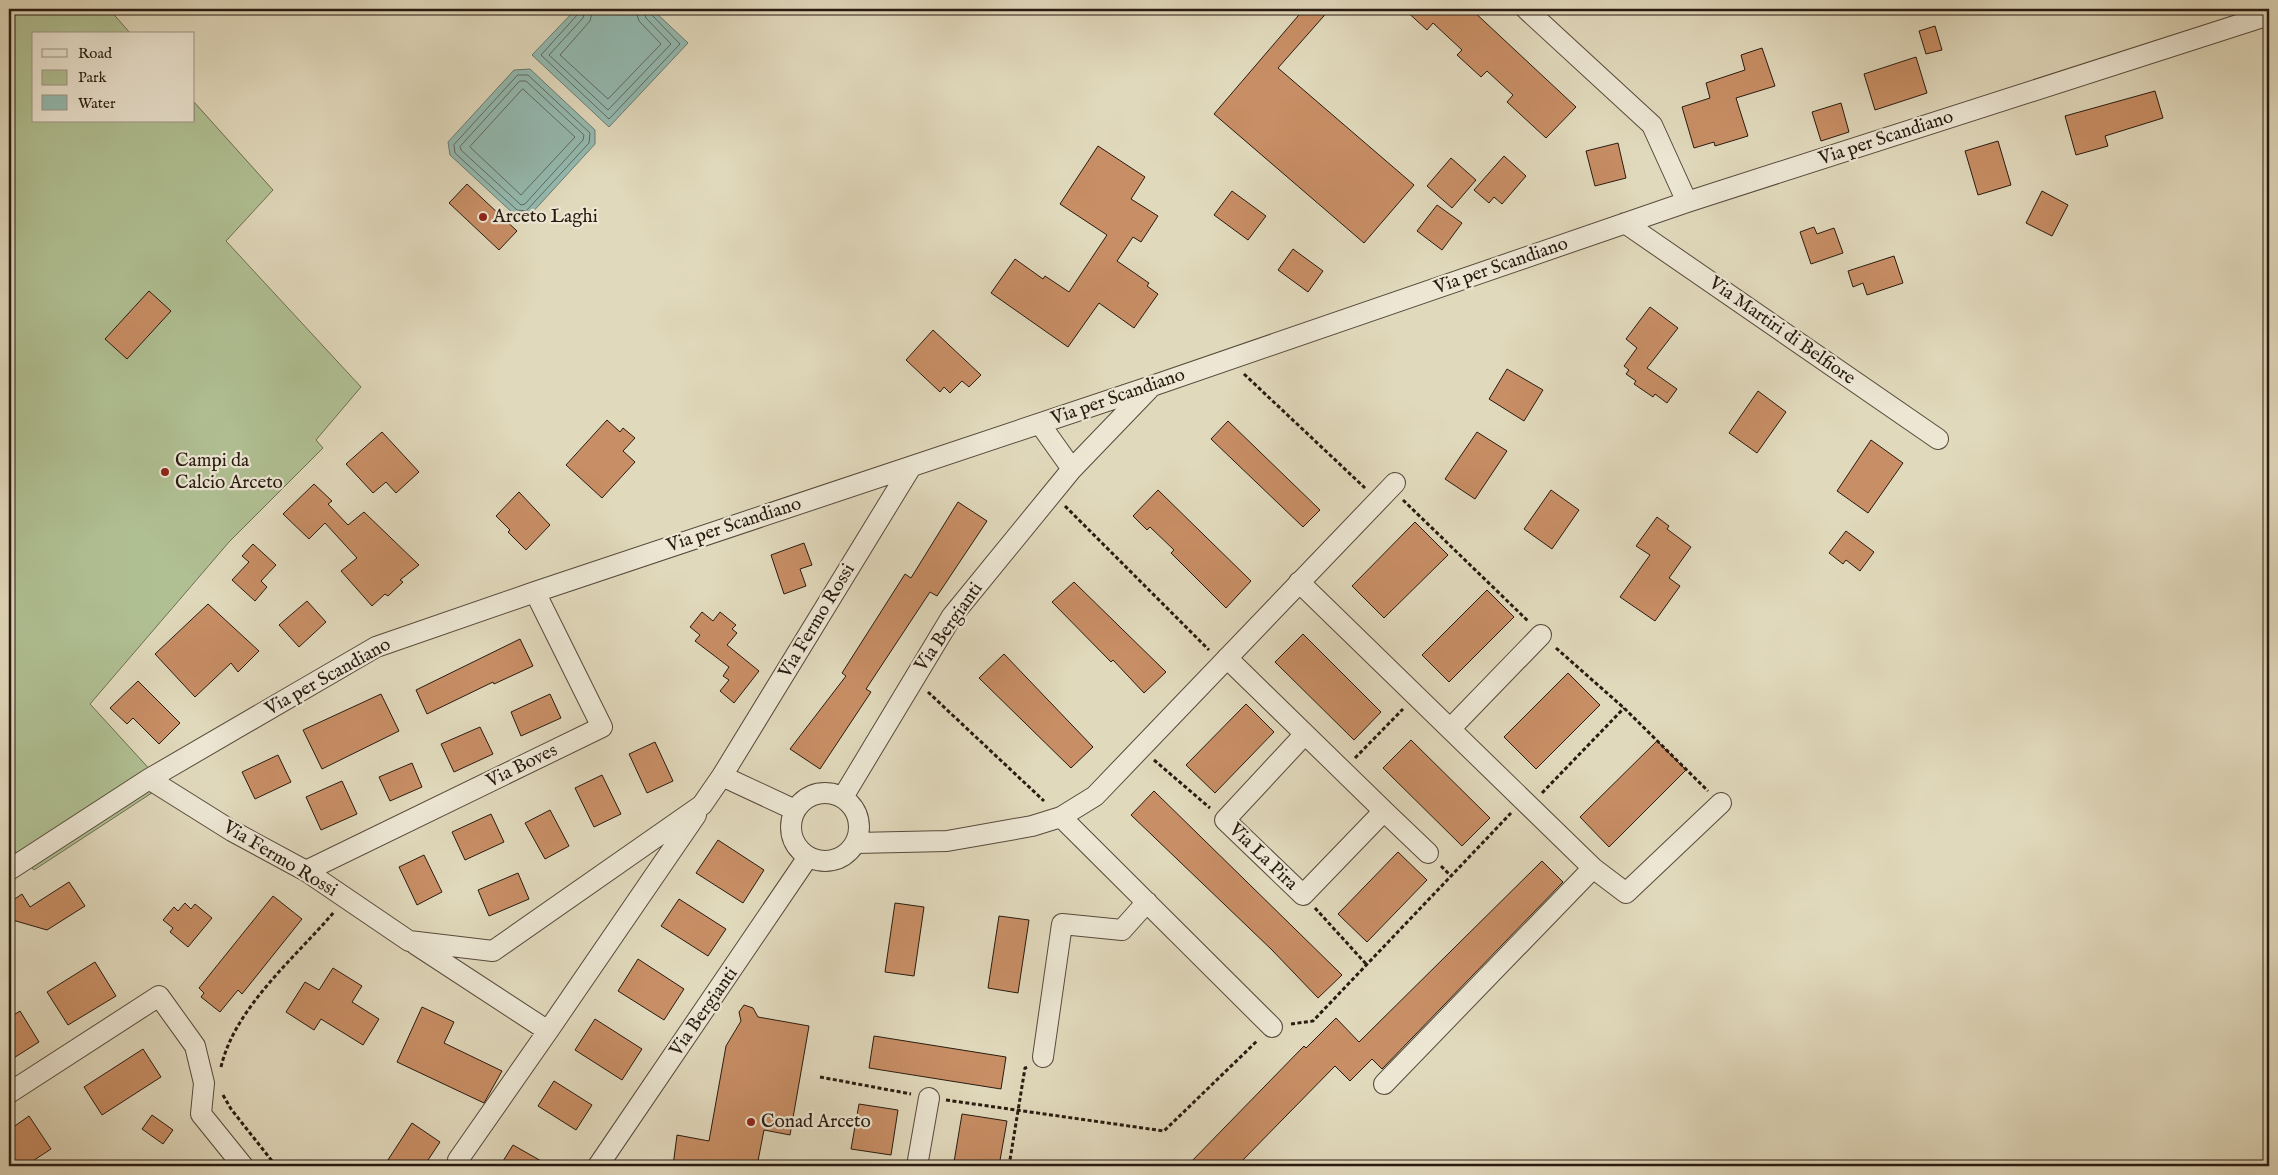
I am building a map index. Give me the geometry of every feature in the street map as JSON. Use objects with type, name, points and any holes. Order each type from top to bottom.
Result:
[{"type":"street","points":[[1526,9],[1652,125],[1686,202]]},
{"type":"street","name":"Via per Scandiano","points":[[9,870],[150,779],[376,647],[1229,360],[1686,202],[2269,15]]},
{"type":"street","name":"Via Martiri di Belfiore","points":[[1626,223],[1938,439]]},
{"type":"street","name":"Via Bergianti","points":[[843,797],[952,616],[1072,469],[1152,386]]},
{"type":"street","points":[[1040,424],[1072,469]]},
{"type":"street","name":"Via Fermo Rossi","points":[[458,1160],[722,776],[911,466]]},
{"type":"street","points":[[856,843],[947,841],[1032,826],[1060,817],[1095,796],[1395,483]]},
{"type":"street","points":[[1299,582],[1593,868],[1626,893],[1721,803]]},
{"type":"street","name":"Via Boves","points":[[306,871],[602,727],[535,592]]},
{"type":"street","points":[[1450,729],[1541,634]]},
{"type":"street","points":[[1224,660],[1305,734],[1428,853]]},
{"type":"street","name":"Via La Pira","points":[[1305,734],[1225,820],[1303,895],[1384,811]]},
{"type":"street","points":[[722,776],[795,810]]},
{"type":"street","name":"Via Fermo Rossi","points":[[150,779],[232,831],[306,871],[548,1031]]},
{"type":"street","points":[[822,792],[833,793],[843,797],[857,812],[860,833],[856,843],[850,852],[835,860],[819,861],[808,856],[800,850],[791,831],[791,820],[795,810],[802,801],[811,795],[822,792]]},
{"type":"street","name":"Via Fermo Rossi","points":[[410,941],[493,951],[702,805]]},
{"type":"street","points":[[1060,817],[1272,1027]]},
{"type":"street","name":"Via Bergianti","points":[[598,1166],[723,985],[808,856]]},
{"type":"street","points":[[1384,1084],[1593,868]]},
{"type":"street","points":[[1043,1056],[1062,924],[1122,930],[1147,902]]},
{"type":"street","points":[[9,1093],[159,996],[195,1046],[204,1083],[202,1114],[243,1166]]},
{"type":"street","points":[[917,1166],[929,1098]]},
{"type":"path","points":[[1229,360],[1378,501]]},
{"type":"path","points":[[1052,494],[1224,660]]},
{"type":"path","points":[[913,678],[1060,817]]},
{"type":"path","points":[[1343,771],[1415,696]]},
{"type":"path","points":[[820,1077],[929,1098],[1018,1109],[1164,1132],[1272,1027],[1313,1021],[1526,803],[1624,708]]},
{"type":"path","points":[[1140,748],[1225,820]]},
{"type":"path","points":[[1303,895],[1367,965]]},
{"type":"path","points":[[220,1071],[224,1056],[244,1016],[274,979],[346,898]]},
{"type":"path","points":[[1009,1166],[1025,1068],[1043,1056]]},
{"type":"path","points":[[218,1088],[231,1109],[276,1166]]},
{"type":"green space","points":[[9,9],[109,9],[129,32],[32,32],[32,122],[195,122],[195,103],[273,190],[226,241],[361,387],[316,440],[323,448],[229,542],[90,704],[164,785],[34,870],[9,845]]},
{"type":"water","points":[[576,9],[652,9],[688,43],[609,127],[532,55]]},
{"type":"water","points":[[530,69],[595,130],[595,144],[529,216],[516,216],[450,155],[448,142],[514,70]]},
{"type":"building","points":[[1304,9],[1330,9],[1278,68],[1414,185],[1364,243],[1214,114]]},
{"type":"building","points":[[1404,9],[1471,9],[1576,107],[1546,138],[1507,102],[1513,95],[1487,71],[1481,77],[1457,55],[1462,50],[1433,23],[1427,30]]},
{"type":"building","points":[[1935,26],[1942,50],[1926,54],[1919,31]]},
{"type":"building","points":[[1762,48],[1775,86],[1736,98],[1748,136],[1715,146],[1714,142],[1694,148],[1682,107],[1710,98],[1706,83],[1745,70],[1741,55]]},
{"type":"building","points":[[1916,57],[1927,93],[1875,110],[1864,74]]},
{"type":"building","points":[[2155,91],[2163,118],[2105,136],[2108,146],[2076,155],[2065,116]]},
{"type":"building","points":[[1841,103],[1849,132],[1821,141],[1812,112]]},
{"type":"building","points":[[1998,141],[2011,185],[1978,195],[1965,151]]},
{"type":"building","points":[[1618,143],[1626,178],[1595,186],[1586,151]]},
{"type":"building","points":[[1098,146],[1145,177],[1131,199],[1158,216],[1141,242],[1133,237],[1117,261],[1149,283],[1147,286],[1158,294],[1134,328],[1099,303],[1068,347],[991,293],[1015,259],[1043,279],[1045,276],[1069,292],[1107,235],[1060,204]]},
{"type":"building","points":[[1504,156],[1526,176],[1502,204],[1494,197],[1489,203],[1474,190]]},
{"type":"building","points":[[1451,158],[1476,180],[1452,208],[1427,186]]},
{"type":"building","name":"Arceto Laghi","points":[[467,184],[517,231],[499,250],[449,203]]},
{"type":"building","points":[[1232,191],[1266,216],[1248,240],[1214,215]]},
{"type":"building","points":[[2042,191],[2068,205],[2052,236],[2026,223]]},
{"type":"building","points":[[1437,205],[1462,223],[1442,250],[1417,231]]},
{"type":"building","points":[[1814,227],[1817,234],[1834,228],[1843,253],[1811,264],[1800,232]]},
{"type":"building","points":[[1293,249],[1323,271],[1308,292],[1278,270]]},
{"type":"building","points":[[1894,256],[1903,283],[1867,295],[1863,283],[1853,287],[1848,271]]},
{"type":"building","points":[[149,291],[171,311],[127,359],[105,339]]},
{"type":"building","points":[[1650,307],[1678,328],[1647,368],[1677,389],[1667,403],[1655,394],[1653,397],[1634,384],[1636,381],[1626,374],[1629,370],[1624,366],[1637,348],[1626,339]]},
{"type":"building","points":[[933,330],[981,375],[969,387],[962,381],[950,393],[944,387],[940,392],[906,360]]},
{"type":"building","points":[[1507,369],[1543,390],[1524,421],[1489,399]]},
{"type":"building","points":[[1758,391],[1786,412],[1757,453],[1729,433]]},
{"type":"building","points":[[607,420],[620,432],[623,428],[635,438],[623,451],[635,462],[602,498],[566,465]]},
{"type":"building","points":[[1228,421],[1320,510],[1303,527],[1211,439]]},
{"type":"building","points":[[382,432],[419,472],[396,493],[386,482],[373,493],[346,464]]},
{"type":"building","points":[[1477,432],[1507,451],[1475,499],[1445,479]]},
{"type":"building","points":[[1871,440],[1903,463],[1868,513],[1837,491]]},
{"type":"building","points":[[314,484],[332,501],[328,504],[348,525],[364,512],[419,565],[400,580],[403,582],[388,596],[385,594],[372,606],[341,571],[357,558],[325,523],[309,539],[283,514]]},
{"type":"building","points":[[1158,490],[1251,581],[1226,608],[1171,553],[1174,550],[1150,527],[1147,530],[1133,516]]},
{"type":"building","points":[[1551,490],[1579,510],[1552,549],[1524,529]]},
{"type":"building","points":[[519,492],[550,525],[526,550],[508,532],[510,530],[496,516]]},
{"type":"building","points":[[958,502],[987,521],[937,596],[930,592],[866,689],[871,692],[820,769],[790,749],[846,676],[842,673],[905,574],[911,578]]},
{"type":"building","points":[[1657,517],[1669,526],[1667,529],[1691,547],[1669,578],[1680,586],[1655,621],[1620,597],[1650,555],[1636,546]]},
{"type":"building","points":[[1415,522],[1448,555],[1384,618],[1352,586]]},
{"type":"building","points":[[1846,531],[1874,552],[1860,571],[1846,560],[1843,564],[1829,553]]},
{"type":"building","points":[[804,543],[812,565],[800,569],[806,586],[784,594],[771,555]]},
{"type":"building","points":[[253,544],[276,565],[261,581],[267,587],[255,601],[232,580],[249,562],[242,556]]},
{"type":"building","points":[[1074,582],[1166,672],[1144,693],[1113,660],[1111,662],[1052,602]]},
{"type":"building","points":[[1487,590],[1514,617],[1449,682],[1422,655]]},
{"type":"building","points":[[307,601],[326,622],[299,647],[279,625]]},
{"type":"building","points":[[208,604],[259,651],[238,672],[231,663],[195,697],[155,654]]},
{"type":"building","points":[[702,612],[713,621],[720,612],[736,625],[732,629],[737,633],[727,645],[759,671],[734,703],[720,691],[729,680],[723,676],[729,667],[695,641],[700,635],[690,627]]},
{"type":"building","points":[[1303,634],[1381,712],[1354,740],[1275,662]]},
{"type":"building","points":[[520,639],[533,666],[494,684],[493,682],[427,714],[416,690]]},
{"type":"building","points":[[1004,654],[1093,747],[1071,768],[979,678]]},
{"type":"building","points":[[1568,673],[1600,705],[1536,769],[1504,737]]},
{"type":"building","points":[[138,681],[180,723],[159,744],[133,718],[127,724],[110,708]]},
{"type":"building","points":[[381,694],[399,731],[322,769],[303,730]]},
{"type":"building","points":[[550,694],[561,718],[521,736],[511,712]]},
{"type":"building","points":[[1246,704],[1274,732],[1215,793],[1186,765]]},
{"type":"building","points":[[480,727],[493,754],[454,772],[441,744]]},
{"type":"building","points":[[1411,740],[1490,818],[1462,846],[1383,768]]},
{"type":"building","points":[[1657,741],[1686,770],[1609,847],[1580,817]]},
{"type":"building","points":[[655,742],[673,781],[647,793],[629,754]]},
{"type":"building","points":[[278,755],[291,782],[255,799],[242,772]]},
{"type":"building","points":[[412,763],[422,787],[390,801],[379,777]]},
{"type":"building","points":[[602,775],[621,814],[594,827],[575,788]]},
{"type":"building","points":[[342,781],[357,814],[321,830],[306,797]]},
{"type":"building","points":[[1154,791],[1342,975],[1318,998],[1272,950],[1131,815]]},
{"type":"building","points":[[550,810],[569,846],[545,859],[525,823]]},
{"type":"building","points":[[491,814],[504,842],[465,860],[452,832]]},
{"type":"building","points":[[718,840],[764,870],[743,903],[696,873]]},
{"type":"building","points":[[1398,852],[1427,880],[1367,942],[1338,914]]},
{"type":"building","points":[[424,855],[442,892],[417,905],[399,867]]},
{"type":"building","points":[[1542,861],[1563,882],[1382,1069],[1372,1059],[1350,1081],[1335,1066],[1237,1166],[1187,1166],[1304,1046],[1306,1048],[1336,1018],[1359,1042]]},
{"type":"building","points":[[518,873],[529,899],[489,916],[478,890]]},
{"type":"building","points":[[69,882],[85,906],[47,930],[9,919],[9,903],[22,894],[30,907]]},
{"type":"building","points":[[273,896],[302,919],[242,994],[238,990],[220,1012],[201,997],[204,993],[199,988]]},
{"type":"building","points":[[679,899],[726,929],[708,956],[661,926]]},
{"type":"building","points":[[185,903],[191,909],[195,904],[212,918],[188,947],[170,932],[173,928],[163,920],[174,907],[178,911]]},
{"type":"building","points":[[895,903],[924,907],[914,976],[885,972]]},
{"type":"building","points":[[999,916],[1029,920],[1018,993],[988,988]]},
{"type":"building","points":[[638,959],[684,989],[664,1020],[618,991]]},
{"type":"building","points":[[95,962],[116,996],[68,1025],[47,992]]},
{"type":"building","points":[[333,968],[362,986],[352,1002],[379,1019],[363,1045],[321,1019],[314,1030],[286,1012],[305,982],[319,990]]},
{"type":"building","points":[[744,1005],[753,1008],[758,1017],[809,1026],[790,1135],[764,1130],[757,1166],[673,1166],[677,1135],[709,1141],[726,1046],[741,1021],[739,1012]]},
{"type":"building","points":[[422,1007],[454,1022],[444,1043],[502,1071],[484,1103],[397,1062]]},
{"type":"building","points":[[20,1011],[39,1042],[9,1061],[9,1018]]},
{"type":"building","points":[[595,1019],[642,1049],[622,1080],[575,1050]]},
{"type":"building","points":[[874,1036],[1006,1057],[1001,1089],[869,1068]]},
{"type":"building","points":[[143,1049],[161,1077],[102,1115],[84,1087]]},
{"type":"building","points":[[554,1081],[592,1105],[576,1130],[538,1106]]},
{"type":"building","points":[[859,1104],[898,1110],[891,1155],[851,1149]]},
{"type":"building","points":[[962,1114],[1007,1121],[999,1166],[978,1166],[954,1162]]},
{"type":"building","points":[[152,1115],[173,1130],[163,1144],[142,1129]]},
{"type":"building","points":[[29,1116],[51,1149],[25,1166],[9,1166],[9,1130]]},
{"type":"building","points":[[412,1123],[440,1142],[424,1166],[384,1166]]},
{"type":"building","points":[[513,1145],[550,1166],[500,1166]]},
{"type":"place","name":"Arceto Laghi","points":[[483,217]]},
{"type":"place","name":"Campi da Calcio Arceto","points":[[165,472]]},
{"type":"place","name":"Conad Arceto","points":[[751,1122]]}]
